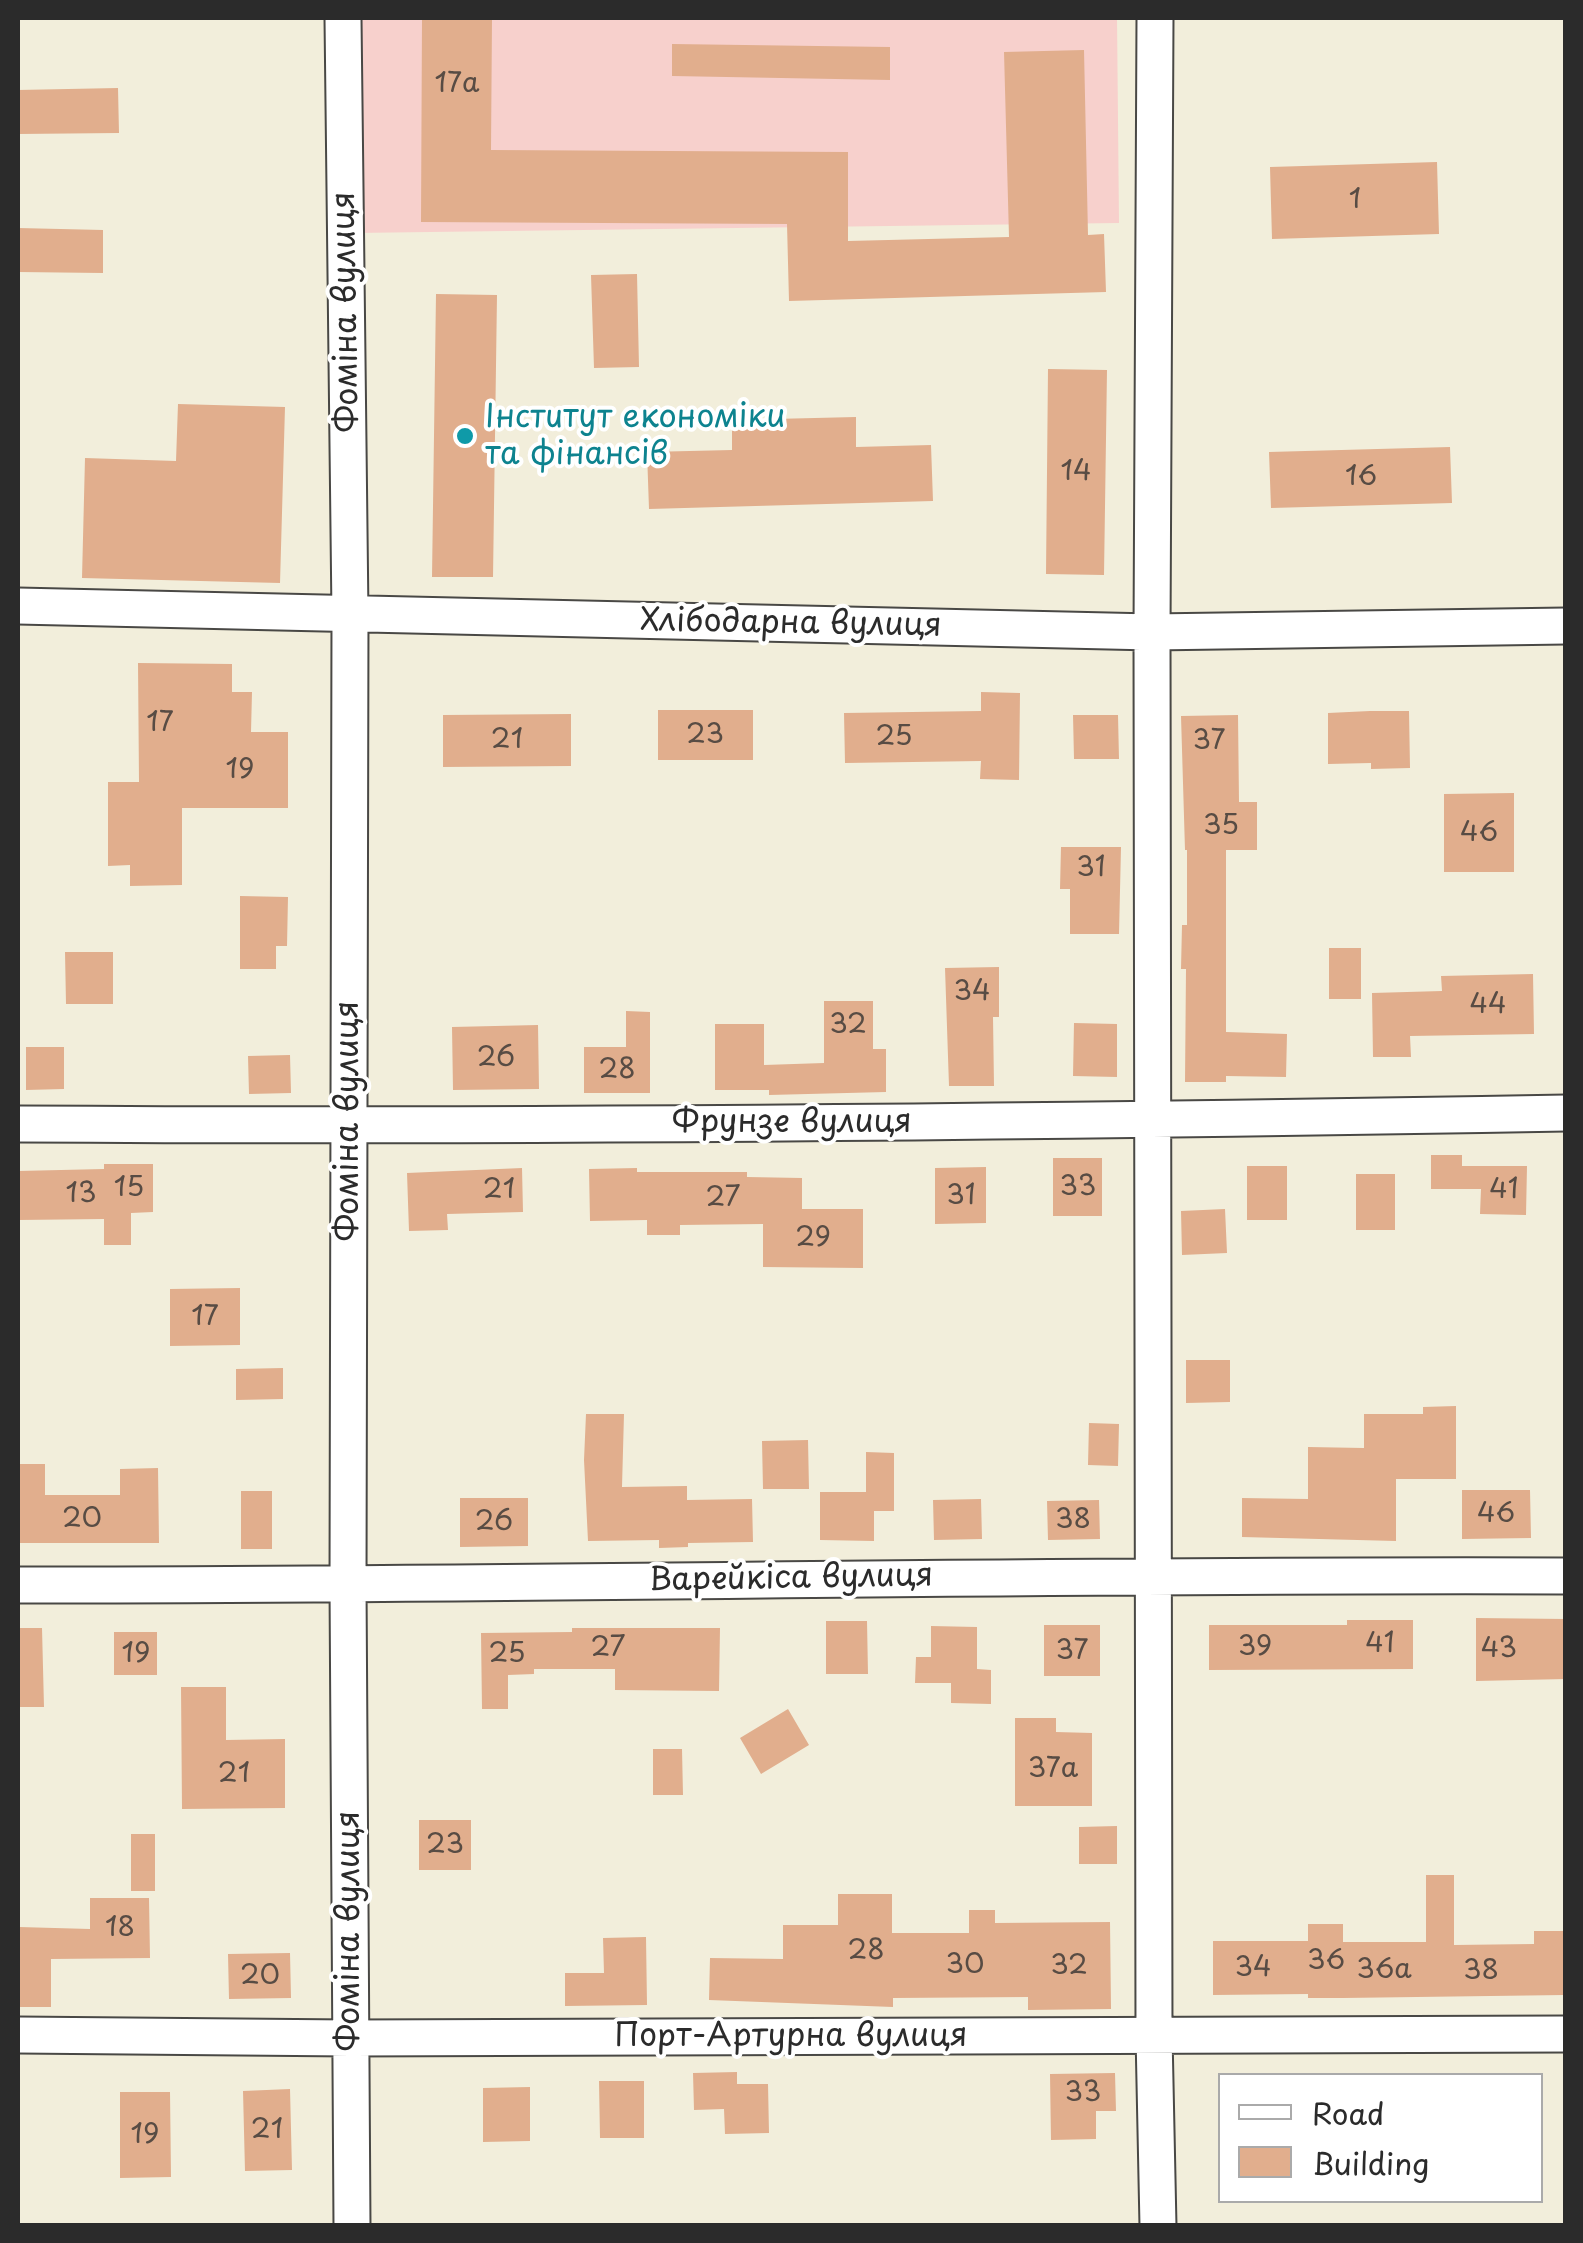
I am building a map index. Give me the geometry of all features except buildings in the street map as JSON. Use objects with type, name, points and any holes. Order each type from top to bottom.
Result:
[{"type":"street","name":"Фоміна вулиця","points":[[344,18],[350,615],[348,1585],[352,2226]]},
{"type":"street","points":[[1155,18],[1152,632],[1154,2035],[1158,2226]]},
{"type":"street","name":"Хлібодарна вулиця","points":[[18,606],[1152,632],[1566,626]]},
{"type":"street","name":"Фрунзе вулиця","points":[[18,1124],[350,1126],[1154,1120],[1566,1112]]},
{"type":"street","name":"Варейкіса вулиця","points":[[18,1584],[348,1585],[1154,1574],[1566,1576]]},
{"type":"street","name":"Порт-Артурна вулиця","points":[[18,2036],[1566,2034]]},
{"type":"shaded area","points":[[351,18],[1117,18],[1119,223],[354,233]]},
{"type":"place","name":"Інститут економіки та фінансів","points":[[465,436]]}]
